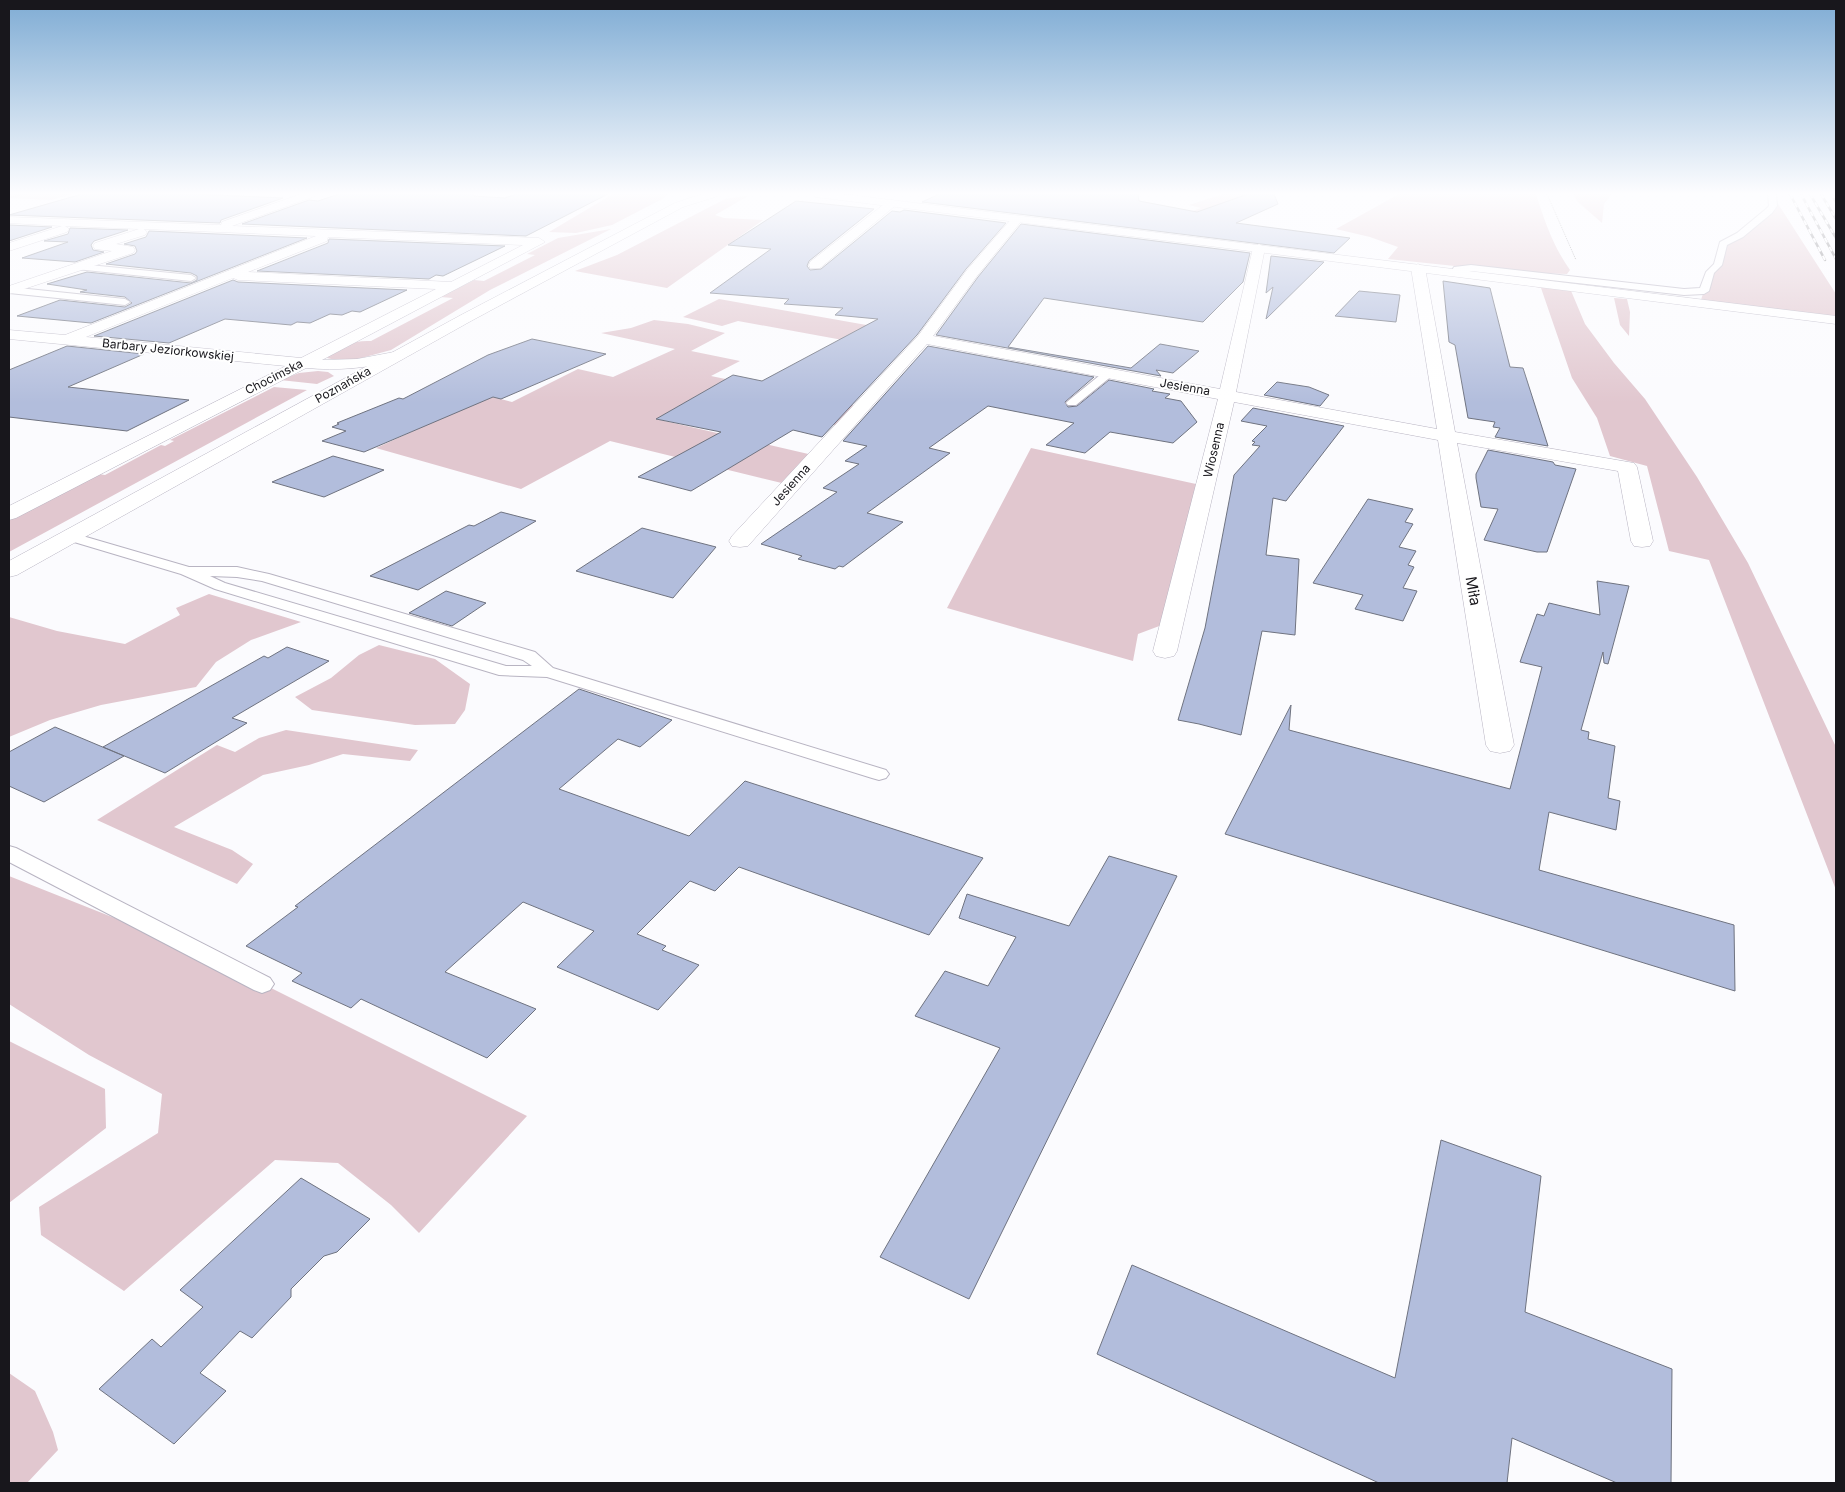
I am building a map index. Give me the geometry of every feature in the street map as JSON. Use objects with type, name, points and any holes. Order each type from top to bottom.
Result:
[{"type":"street","points":[[9,290],[91,264]]},
{"type":"street","points":[[66,340],[260,264]]},
{"type":"street","name":"Chocimska","points":[[9,514],[496,264]]},
{"type":"street","name":"Poznańska","points":[[9,570],[394,357],[569,264]]},
{"type":"street","name":"Jesienna","points":[[740,541],[922,340],[980,264]]},
{"type":"street","name":"Wiosenna","points":[[1165,651],[1227,395],[1256,264]]},
{"type":"street","points":[[1383,264],[1836,320]]},
{"type":"street","name":"Miła","points":[[1418,268],[1500,745]]},
{"type":"street","points":[[229,276],[452,286]]},
{"type":"street","name":"Barbary Jeziorkowskiej","points":[[9,334],[327,365],[356,364],[394,357]]},
{"type":"street","name":"Jesienna","points":[[922,340],[1447,436]]},
{"type":"street","name":"Barbary Jeziorkowskiej","points":[[327,365],[343,371],[349,382]]},
{"type":"street","points":[[1447,436],[1627,467],[1642,541]]},
{"type":"lane","points":[[1454,272],[1458,269],[1470,268],[1684,292],[1701,292],[1704,291],[1710,272],[1718,264]]},
{"type":"lane","points":[[79,268],[191,278]]},
{"type":"lane","points":[[9,290],[125,302]]},
{"type":"lane","points":[[1072,403],[1109,373]]},
{"type":"lane","points":[[69,536],[186,571],[220,586],[505,671],[546,672],[879,774]]},
{"type":"lane","points":[[9,853],[262,984]]},
{"type":"path","points":[[1571,278],[1577,274],[1577,264]]},
{"type":"shaded area","points":[[518,264],[542,264],[490,290],[391,350],[354,360],[340,361],[327,358],[337,350],[348,345],[371,341],[453,298],[440,297],[474,280],[484,281]]},
{"type":"shaded area","points":[[594,264],[701,264],[667,288],[575,271]]},
{"type":"shaded area","points":[[1432,264],[1566,264],[1570,270],[1567,274],[1512,272]]},
{"type":"shaded area","points":[[1714,264],[1816,264],[1836,294],[1836,321],[1700,303]]},
{"type":"shaded area","points":[[1512,283],[1569,286],[1585,324],[1614,363],[1645,399],[1697,477],[1748,563],[1836,747],[1836,890],[1709,560],[1669,551],[1647,466],[1610,456],[1597,418],[1572,378],[1541,288]]},
{"type":"shaded area","points":[[1614,298],[1627,299],[1630,312],[1629,336],[1620,325]]},
{"type":"shaded area","points":[[719,299],[906,332],[892,349],[738,321],[722,326],[683,317]]},
{"type":"shaded area","points":[[654,320],[688,324],[725,333],[691,351],[740,361],[711,376],[861,407],[843,427],[698,395],[656,419],[817,456],[790,485],[610,441],[521,489],[376,448],[490,396],[512,402],[578,369],[613,377],[675,349],[601,333],[631,328]]},
{"type":"shaded area","points":[[328,372],[334,376],[317,384],[280,380],[299,373]]},
{"type":"shaded area","points":[[274,387],[307,390],[9,552],[9,520],[98,474],[105,475],[161,445],[165,446],[174,441],[170,440]]},
{"type":"shaded area","points":[[1031,448],[1196,484],[1162,625],[1138,634],[1133,661],[947,608]]},
{"type":"shaded area","points":[[209,594],[301,622],[251,640],[216,662],[196,687],[101,705],[50,720],[9,737],[9,617],[57,631],[125,644],[180,615],[176,608]]},
{"type":"shaded area","points":[[379,645],[435,659],[470,684],[465,710],[455,724],[415,725],[312,710],[295,697],[331,678],[359,655]]},
{"type":"shaded area","points":[[286,730],[418,750],[410,761],[343,754],[309,765],[263,775],[174,827],[232,850],[253,864],[237,884],[97,820],[217,745],[235,752],[259,738]]},
{"type":"shaded area","points":[[9,876],[195,950],[527,1116],[419,1233],[391,1205],[338,1163],[275,1160],[124,1291],[41,1235],[39,1207],[158,1133],[162,1094],[89,1055],[9,1004]]},
{"type":"shaded area","points":[[9,1041],[105,1089],[106,1128],[9,1203]]},
{"type":"shaded area","points":[[9,1373],[35,1391],[53,1432],[58,1450],[27,1483],[9,1483]]},
{"type":"building","points":[[106,264],[242,264],[91,323],[17,316],[60,300],[125,307],[132,303],[125,297],[80,292],[87,290],[47,284],[87,272],[191,283],[197,280],[197,276],[191,273]]},
{"type":"building","points":[[276,264],[469,264],[443,276],[436,275],[429,279],[257,271]]},
{"type":"building","points":[[751,264],[808,264],[807,266],[810,270],[821,269],[828,264],[971,264],[917,335],[822,437],[793,430],[691,491],[638,477],[721,432],[656,419],[733,375],[762,381],[878,319],[835,315],[843,308],[784,304],[789,299],[710,293]]},
{"type":"building","points":[[989,264],[1247,264],[1243,282],[1203,322],[1044,298],[1008,347],[1131,368],[1160,344],[1199,351],[1173,373],[1156,370],[1161,376],[936,335]]},
{"type":"building","points":[[1270,264],[1322,264],[1266,319],[1273,287],[1266,293]]},
{"type":"building","points":[[233,280],[238,282],[407,290],[360,312],[352,311],[342,315],[330,314],[310,323],[297,322],[291,325],[225,319],[169,343],[94,336]]},
{"type":"building","points":[[1443,281],[1490,288],[1510,367],[1523,368],[1548,446],[1495,437],[1500,428],[1493,427],[1495,422],[1468,418],[1455,345],[1449,342]]},
{"type":"building","points":[[1359,291],[1400,295],[1396,322],[1335,316]]},
{"type":"building","points":[[532,339],[606,354],[501,399],[493,397],[364,452],[322,441],[346,431],[332,427],[339,424],[337,423],[399,398],[403,399],[488,355]]},
{"type":"building","points":[[67,346],[144,354],[68,387],[189,400],[127,431],[9,417],[9,370]]},
{"type":"building","points":[[928,346],[1094,377],[1065,402],[1068,407],[1077,406],[1109,380],[1170,394],[1165,398],[1181,401],[1197,422],[1173,443],[1110,432],[1085,453],[1046,445],[1074,423],[988,406],[929,448],[950,453],[867,513],[903,522],[843,567],[839,566],[835,569],[798,559],[802,556],[761,544],[837,492],[823,488],[859,464],[845,461],[867,446],[843,441]]},
{"type":"building","points":[[1277,382],[1309,387],[1329,395],[1320,406],[1264,395]]},
{"type":"building","points":[[1253,408],[1344,426],[1286,501],[1273,498],[1266,555],[1299,559],[1295,635],[1262,631],[1241,735],[1178,720],[1205,628],[1234,475],[1260,446],[1252,445],[1255,442],[1252,441],[1267,426],[1241,421]]},
{"type":"building","points":[[1488,450],[1553,462],[1555,465],[1576,469],[1547,552],[1537,552],[1484,540],[1498,509],[1481,507],[1476,478],[1476,474]]},
{"type":"building","points":[[333,456],[384,470],[324,497],[272,482]]},
{"type":"building","points":[[1368,499],[1413,509],[1405,522],[1413,524],[1399,547],[1416,551],[1408,565],[1414,567],[1403,588],[1417,591],[1403,621],[1355,609],[1363,595],[1313,583]]},
{"type":"building","points":[[501,512],[536,521],[418,590],[370,576],[469,525],[474,526]]},
{"type":"building","points":[[642,528],[716,547],[673,598],[576,571]]},
{"type":"building","points":[[1597,581],[1629,586],[1608,664],[1604,663],[1603,652],[1581,730],[1589,732],[1588,739],[1615,746],[1608,798],[1620,801],[1616,830],[1549,812],[1539,870],[1734,925],[1735,991],[1225,834],[1291,705],[1289,730],[1510,789],[1542,667],[1520,662],[1537,614],[1544,616],[1549,603],[1600,615]]},
{"type":"building","points":[[446,591],[486,603],[452,626],[409,613]]},
{"type":"building","points":[[287,647],[329,661],[232,718],[247,723],[165,773],[103,747],[264,656],[268,658]]},
{"type":"building","points":[[579,689],[672,720],[640,747],[618,739],[559,789],[689,836],[745,781],[983,858],[929,935],[739,867],[715,891],[690,881],[637,934],[666,946],[662,950],[699,965],[658,1010],[557,967],[594,931],[523,902],[445,972],[536,1009],[487,1058],[361,999],[351,1008],[292,981],[302,973],[246,946],[298,907],[295,906]]},
{"type":"building","points":[[55,727],[124,756],[44,802],[9,786],[9,752]]},
{"type":"building","points":[[1109,856],[1177,876],[969,1299],[880,1257],[1000,1048],[915,1016],[945,971],[988,986],[1016,937],[959,918],[967,894],[1069,926]]},
{"type":"building","points":[[1441,1140],[1541,1176],[1525,1312],[1672,1369],[1671,1483],[1617,1483],[1512,1438],[1507,1483],[1379,1483],[1097,1354],[1132,1265],[1395,1378]]},
{"type":"building","points":[[301,1178],[370,1219],[337,1252],[324,1256],[291,1289],[291,1297],[252,1338],[240,1331],[200,1373],[226,1391],[174,1444],[99,1389],[152,1339],[161,1347],[203,1307],[180,1290]]}]
